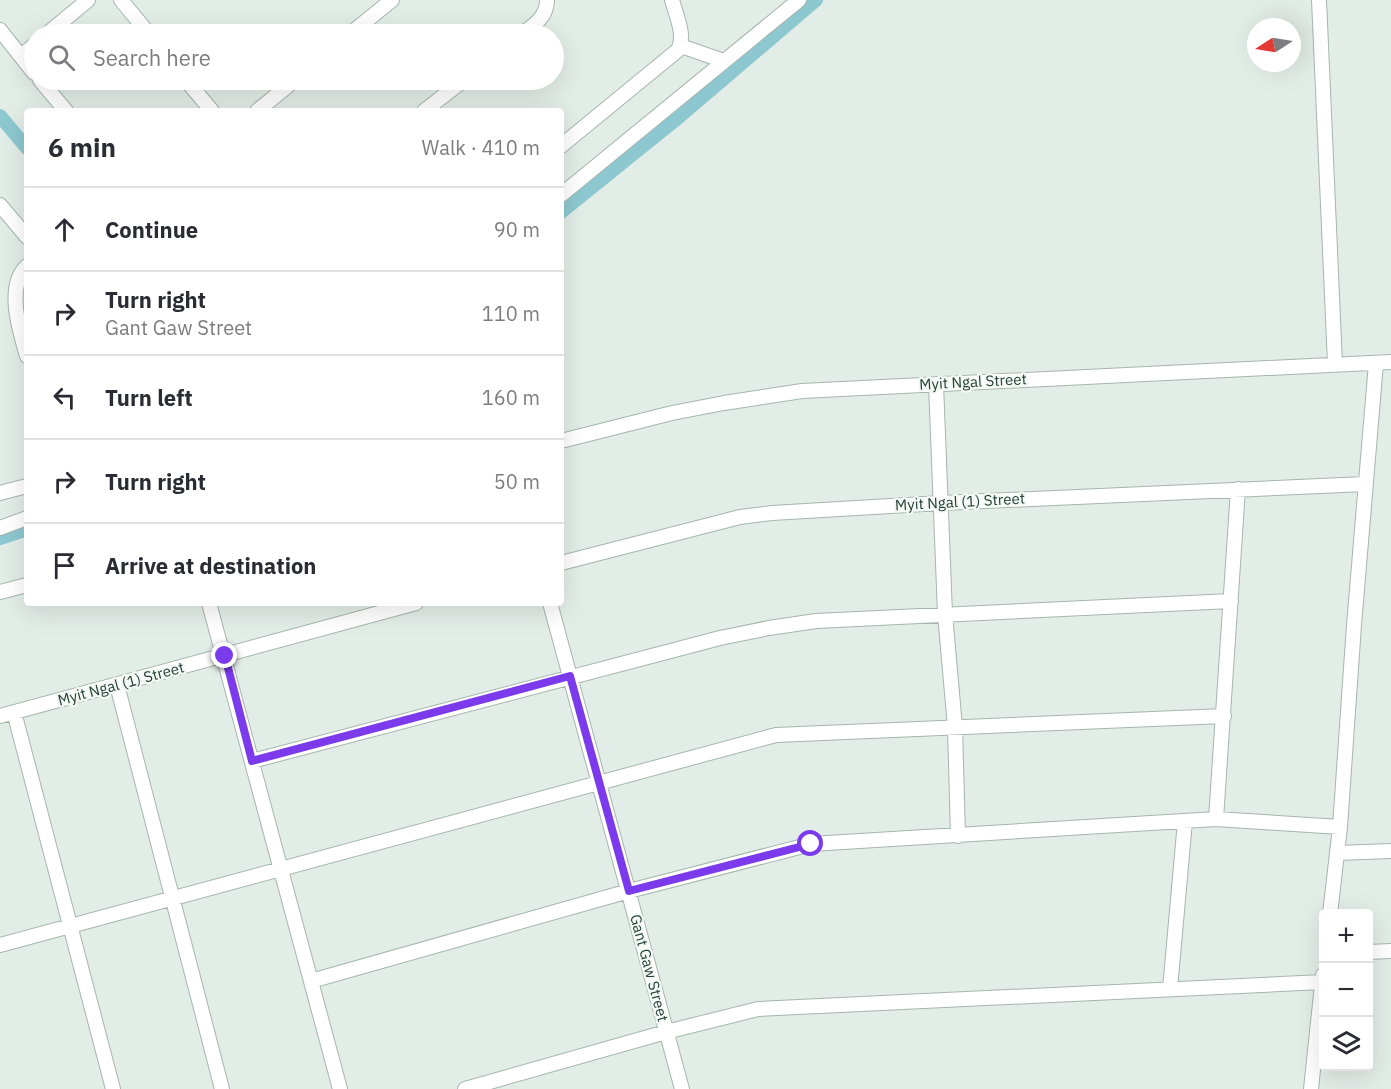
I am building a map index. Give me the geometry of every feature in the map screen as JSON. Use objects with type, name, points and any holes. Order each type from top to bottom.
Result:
[{"type":"street","points":[[59,24],[88,0]]},
{"type":"street","points":[[121,0],[141,24]]},
{"type":"street","points":[[362,24],[392,0]]},
{"type":"street","points":[[534,24],[545,13],[547,0]]},
{"type":"street","points":[[564,144],[670,58],[681,46],[681,34],[672,0]]},
{"type":"street","points":[[564,193],[799,0]]},
{"type":"street","points":[[1318,0],[1335,364]]},
{"type":"street","points":[[0,30],[24,60]]},
{"type":"street","points":[[681,46],[724,61]]},
{"type":"street","points":[[48,90],[63,108]]},
{"type":"street","points":[[194,90],[209,108]]},
{"type":"street","points":[[261,108],[283,90]]},
{"type":"street","points":[[428,108],[451,90]]},
{"type":"street","points":[[0,205],[24,233]]},
{"type":"street","points":[[24,270],[19,277],[16,304],[24,342]]},
{"type":"street","name":"Myit Ngal Street","points":[[564,440],[672,413],[802,391],[1391,362]]},
{"type":"street","points":[[1331,909],[1340,827],[1376,363]]},
{"type":"street","points":[[936,384],[945,614],[955,727],[958,836]]},
{"type":"street","name":"Myit Ngal (1) Street","points":[[564,562],[740,517],[772,513],[1365,484]]},
{"type":"street","points":[[0,493],[24,487]]},
{"type":"street","points":[[1216,819],[1239,489]]},
{"type":"street","points":[[0,528],[24,519]]},
{"type":"street","points":[[0,592],[24,586]]},
{"type":"street","points":[[252,761],[570,676],[769,628],[816,621],[1231,601]]},
{"type":"street","points":[[210,606],[340,1089]]},
{"type":"street","name":"Myit Ngal (1) Street","points":[[0,716],[405,606]]},
{"type":"street","name":"Gant Gaw Street","points":[[551,606],[682,1089]]},
{"type":"street","points":[[117,685],[222,1089]]},
{"type":"street","points":[[14,712],[113,1089]]},
{"type":"street","points":[[0,945],[776,735],[1224,716]]},
{"type":"street","points":[[310,981],[629,891],[811,844],[1216,819],[1340,827]]},
{"type":"street","points":[[1170,989],[1185,821]]},
{"type":"street","points":[[1337,853],[1391,850]]},
{"type":"street","points":[[1373,952],[1391,951]]},
{"type":"street","points":[[465,1089],[666,1032],[758,1009],[1170,989],[1319,977]]},
{"type":"street","points":[[1311,1089],[1319,1014]]},
{"type":"waterway","points":[[564,210],[680,116],[816,0]]},
{"type":"waterway","points":[[0,116],[24,144]]},
{"type":"waterway","points":[[0,538],[24,530]]},
{"type":"route","points":[[225,656],[252,761],[570,676],[629,891],[811,844]]}]
